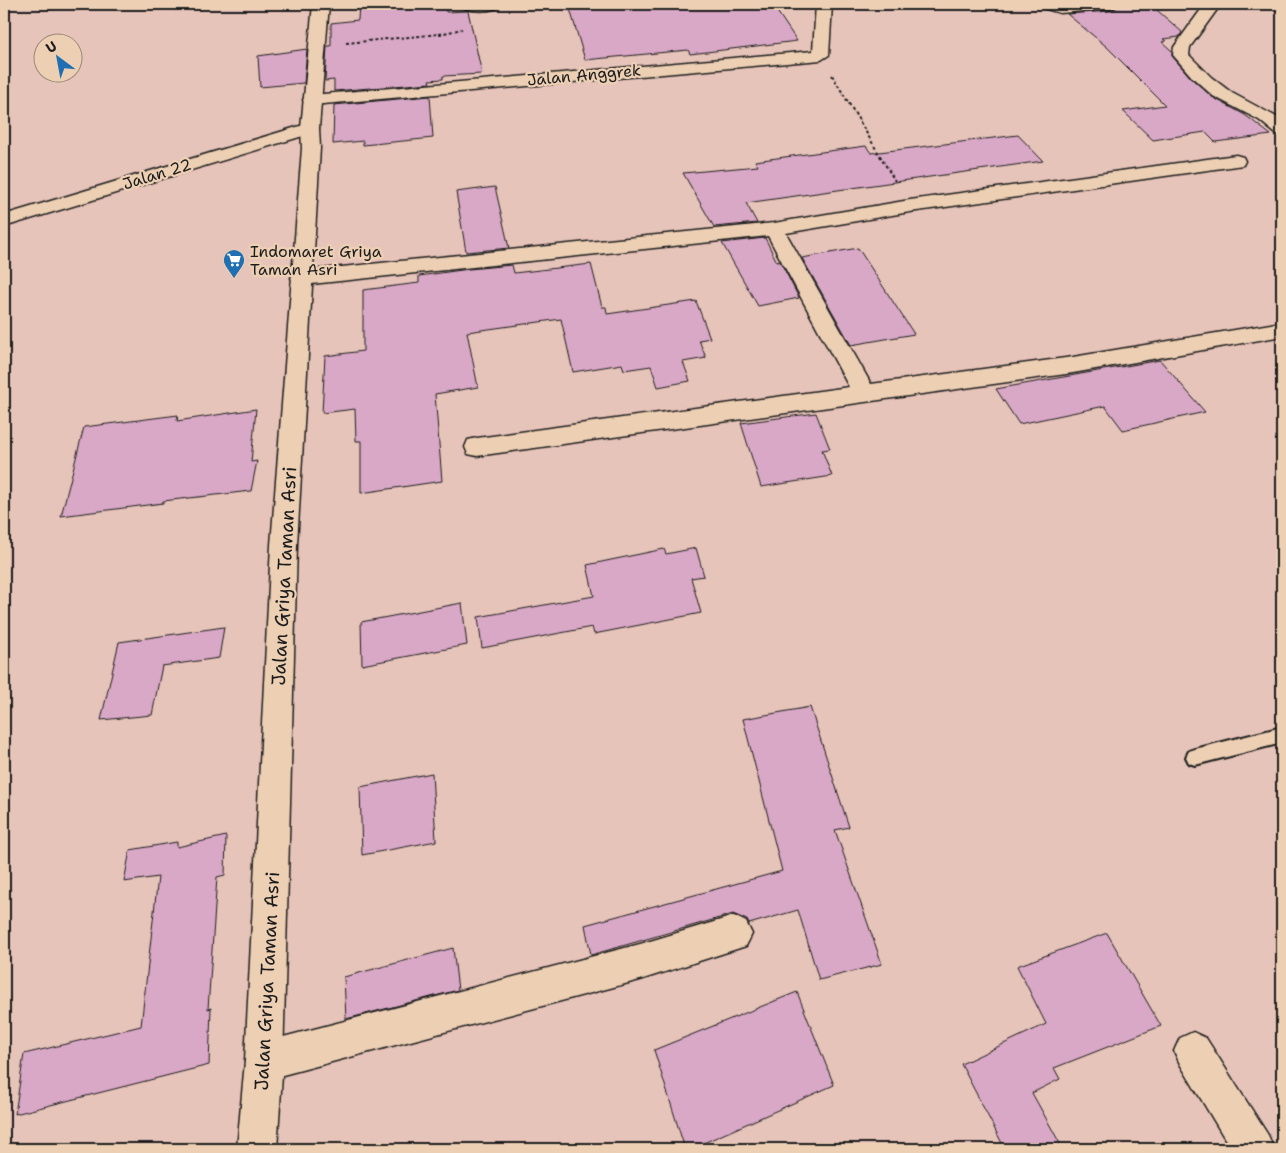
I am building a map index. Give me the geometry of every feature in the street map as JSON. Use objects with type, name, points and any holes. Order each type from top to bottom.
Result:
[{"type":"street","name":"Jalan Griya Taman Asri","points":[[257,1149],[264,1061],[284,545],[311,148],[310,128],[322,4]]},
{"type":"street","points":[[468,5],[495,4]]},
{"type":"street","points":[[821,55],[824,4]]},
{"type":"street","points":[[1045,4],[1060,8],[1111,4]]},
{"type":"street","points":[[1213,4],[1182,47],[1181,55],[1188,65],[1219,92],[1231,100],[1264,115],[1282,130]]},
{"type":"street","name":"Jalan Anggrek","points":[[312,100],[821,55]]},
{"type":"street","name":"Jalan 22","points":[[4,221],[310,128]]},
{"type":"street","points":[[302,278],[774,228],[910,206],[1236,161]]},
{"type":"street","points":[[774,228],[864,393]]},
{"type":"street","points":[[477,447],[1073,365],[1282,329]]},
{"type":"street","points":[[264,1061],[640,962],[734,934]]},
{"type":"street","points":[[1193,1051],[1254,1149]]},
{"type":"lane","points":[[1195,757],[1282,735]]},
{"type":"path","points":[[318,46],[459,30],[472,24],[473,12],[468,5]]},
{"type":"path","points":[[821,55],[910,206]]},
{"type":"building","points":[[359,4],[445,4],[446,12],[468,11],[482,74],[443,76],[443,79],[429,80],[430,83],[334,91],[334,80],[325,81],[327,46],[331,46],[331,23],[358,20]]},
{"type":"building","points":[[613,4],[772,4],[797,41],[690,54],[688,50],[585,60],[570,9]]},
{"type":"building","points":[[1150,4],[1182,32],[1179,37],[1163,39],[1166,41],[1162,42],[1172,51],[1172,56],[1191,78],[1212,97],[1245,115],[1271,135],[1215,142],[1205,132],[1153,140],[1123,111],[1165,105],[1107,47],[1067,14],[1111,11],[1119,6]]},
{"type":"building","points":[[307,49],[304,83],[260,87],[258,56]]},
{"type":"building","points":[[430,96],[433,138],[363,145],[363,141],[333,144],[334,105]]},
{"type":"building","points":[[1018,135],[1043,161],[746,203],[757,223],[714,227],[683,173],[758,166],[755,161],[866,146],[871,153]]},
{"type":"building","points":[[495,187],[509,248],[466,252],[456,192]]},
{"type":"building","points":[[765,238],[777,262],[780,261],[799,298],[758,306],[722,243]]},
{"type":"building","points":[[858,248],[914,334],[851,345],[802,258]]},
{"type":"building","points":[[591,264],[602,307],[606,307],[607,314],[696,301],[710,338],[699,340],[706,358],[683,362],[690,381],[658,387],[651,366],[624,370],[622,364],[573,372],[561,319],[467,332],[478,387],[435,394],[442,481],[361,493],[361,441],[356,441],[355,409],[322,413],[325,356],[363,351],[363,290],[419,283],[419,276],[469,269],[512,265],[514,273]]},
{"type":"building","points":[[1160,360],[1205,412],[1123,430],[1105,406],[1019,424],[996,389]]},
{"type":"building","points":[[256,409],[251,462],[257,461],[251,491],[163,501],[163,503],[61,516],[84,427],[178,415],[177,421]]},
{"type":"building","points":[[816,413],[830,449],[822,450],[832,476],[761,487],[741,423]]},
{"type":"building","points":[[696,548],[704,576],[691,578],[701,613],[594,634],[592,627],[482,648],[478,617],[594,596],[587,565],[664,549],[666,554]]},
{"type":"building","points":[[462,603],[467,645],[362,665],[361,622]]},
{"type":"building","points":[[224,627],[219,658],[162,666],[152,715],[101,720],[119,642]]},
{"type":"building","points":[[810,707],[849,827],[835,830],[882,964],[819,980],[798,910],[749,924],[747,920],[733,914],[591,955],[585,925],[782,871],[743,719]]},
{"type":"building","points":[[432,773],[436,841],[362,855],[360,787]]},
{"type":"building","points":[[226,836],[225,875],[217,877],[208,1009],[211,1008],[209,1065],[15,1114],[24,1054],[141,1026],[158,877],[124,882],[130,850],[177,842],[177,847]]},
{"type":"building","points":[[1107,933],[1161,1026],[1054,1068],[1060,1079],[1032,1093],[1063,1149],[1005,1149],[961,1064],[1046,1024],[1017,966]]},
{"type":"building","points":[[453,948],[458,990],[346,1019],[344,977]]},
{"type":"building","points":[[797,992],[834,1085],[690,1149],[685,1149],[654,1050]]},
{"type":"place","name":"Indomaret Griya Taman Asri","points":[[234,279]]}]
